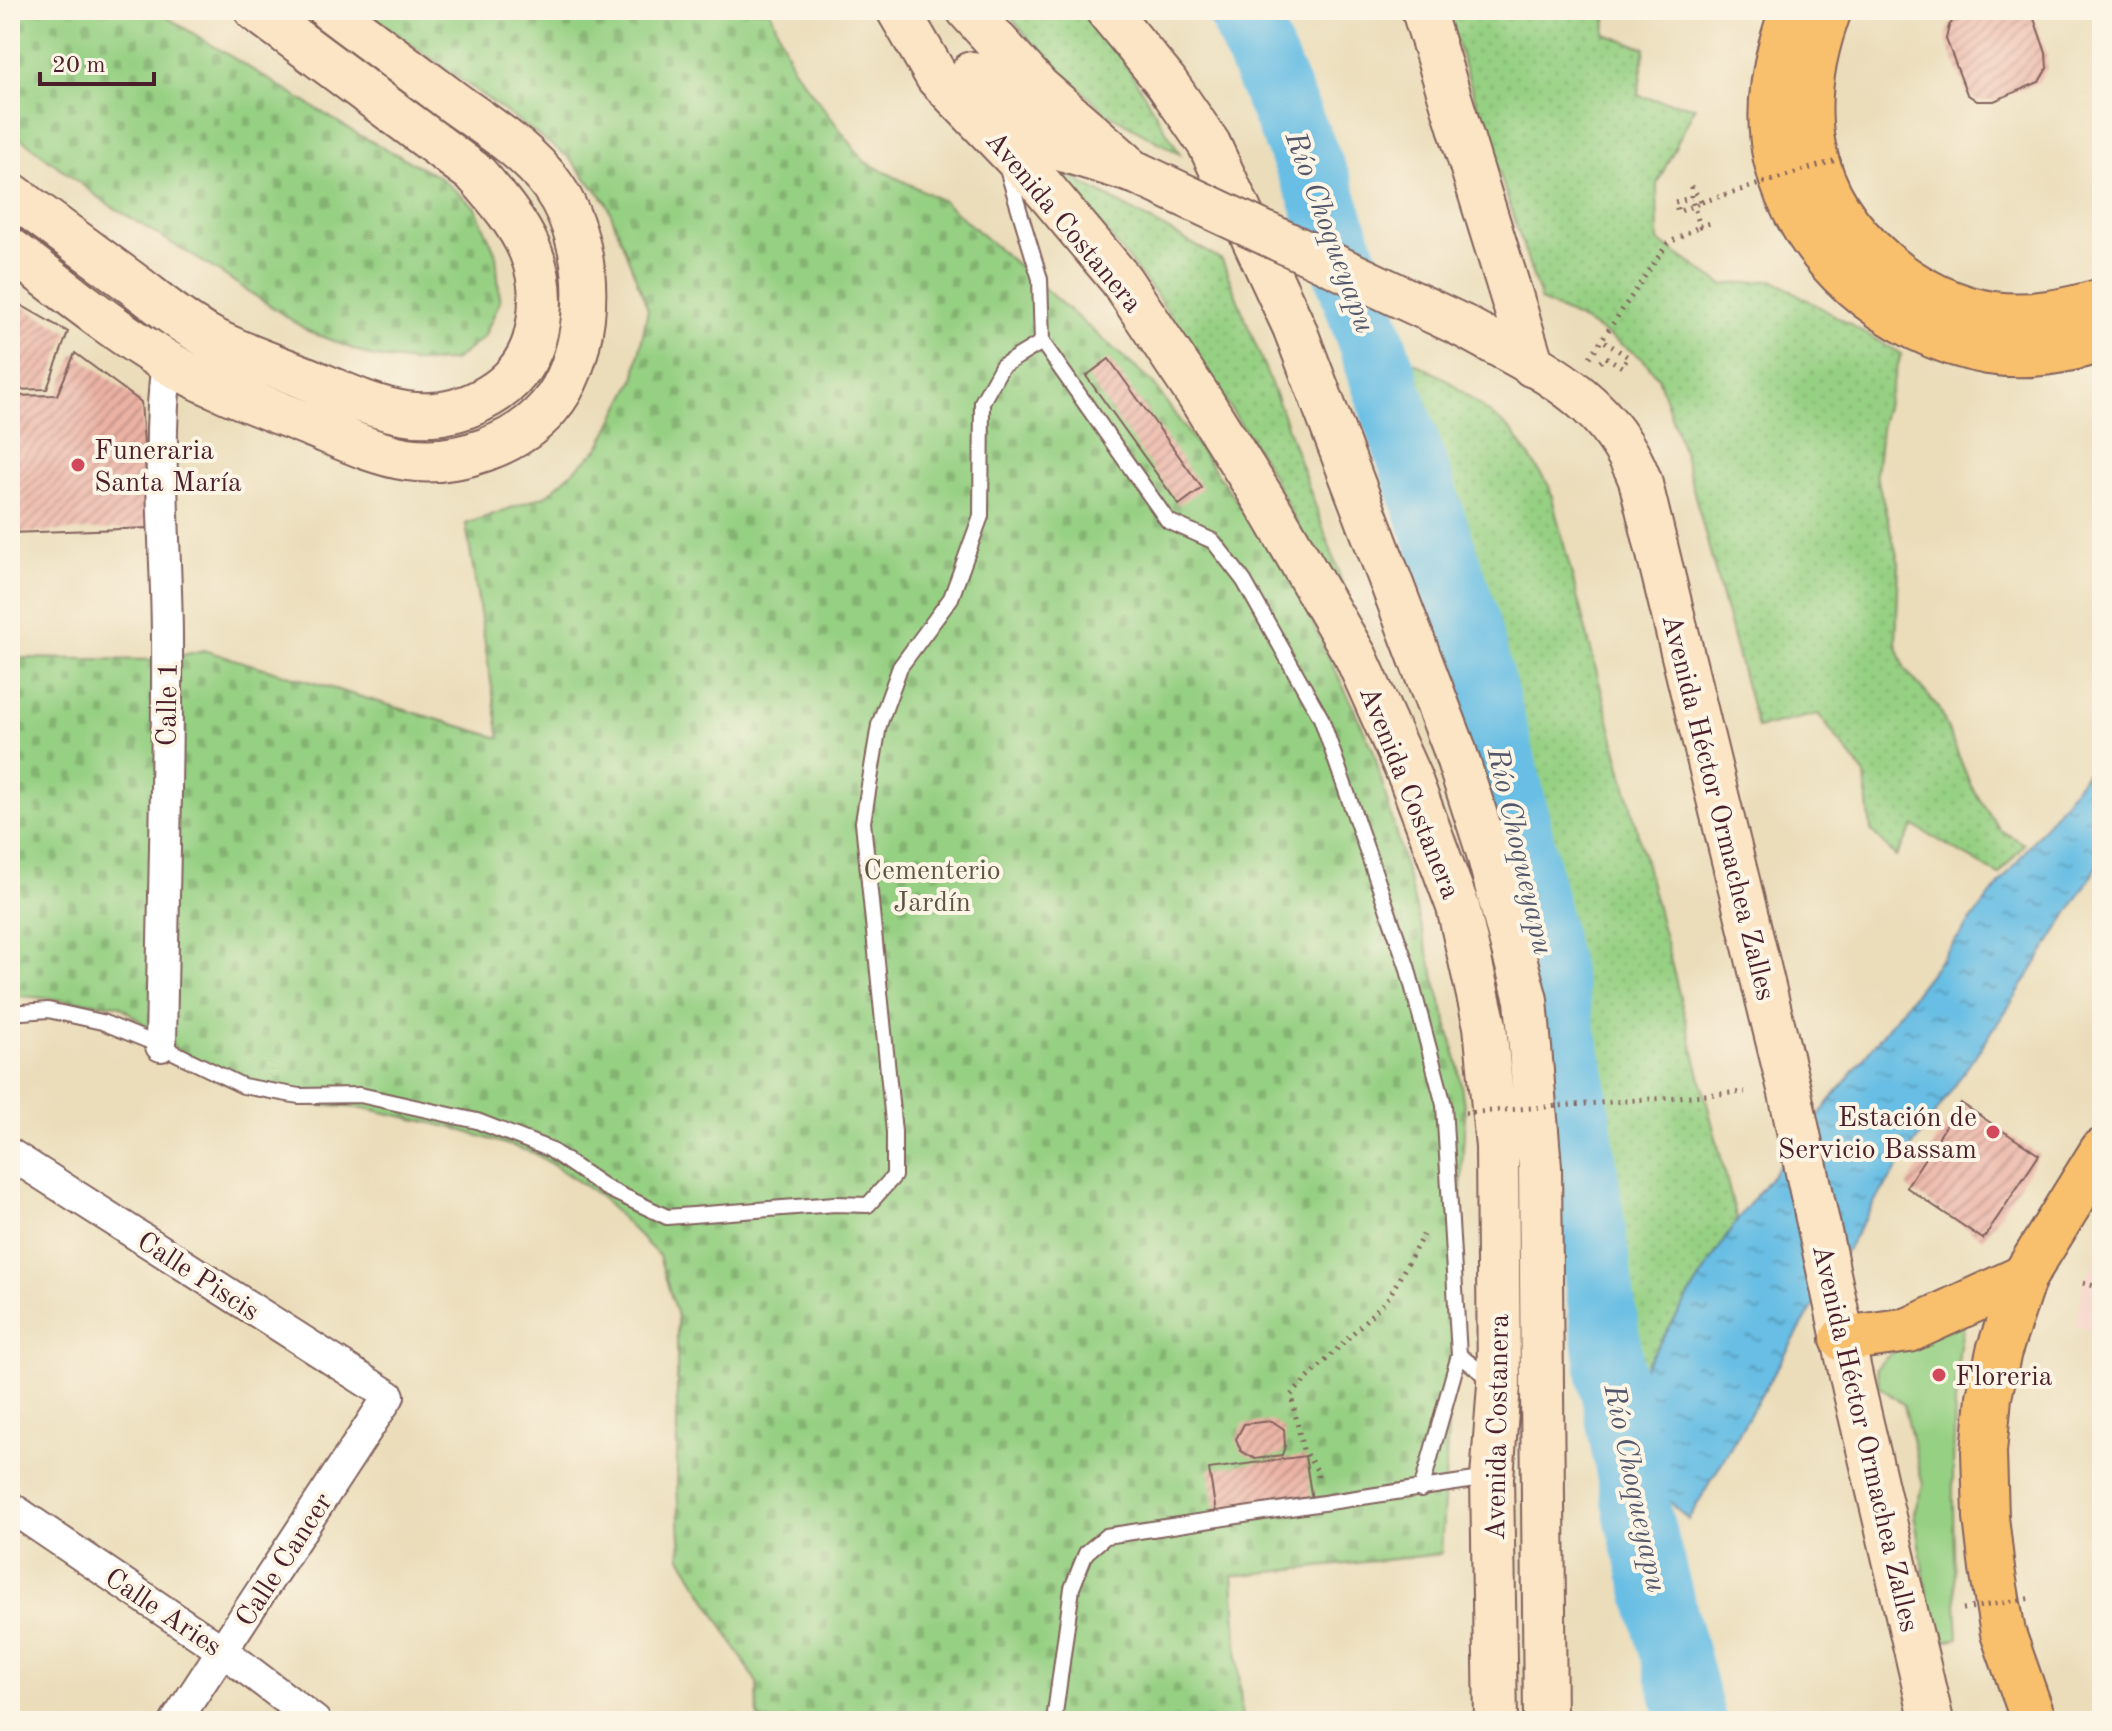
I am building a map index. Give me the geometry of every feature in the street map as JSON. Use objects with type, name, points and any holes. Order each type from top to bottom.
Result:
[{"type":"main road","points":[[10,193],[191,327],[231,348],[367,402],[405,413],[435,415],[466,410],[498,391],[519,371],[531,350],[542,305],[539,280],[528,242],[502,204],[476,174],[256,10]]},
{"type":"main road","points":[[10,249],[132,340],[167,362],[216,387],[368,449],[408,459],[443,459],[481,452],[514,437],[539,419],[560,395],[574,361],[585,297],[581,257],[570,220],[552,185],[519,150],[330,10]]},
{"type":"main road","points":[[968,10],[1038,87],[1137,173]]},
{"type":"main road","name":"Avenida Costanera","points":[[1107,10],[1166,82],[1209,144],[1294,327],[1453,745],[1487,850],[1526,1000],[1540,1167],[1545,1721]]},
{"type":"main road","points":[[1423,10],[1533,366]]},
{"type":"main road","points":[[1793,10],[1783,33],[1774,85],[1772,123],[1775,157],[1792,206],[1831,265],[1884,309],[1933,337],[1990,352],[2032,354],[2075,349],[2102,339]]},
{"type":"main road","points":[[1829,10],[1812,71],[1809,104],[1812,140],[1822,182],[1840,215],[1866,247],[1903,279],[1950,303],[1994,314],[2041,315],[2102,301]]},
{"type":"main road","points":[[900,14],[959,60],[999,102],[1062,150],[1137,173]]},
{"type":"main road","name":"Avenida Costanera","points":[[900,14],[937,77],[1042,186],[1121,280],[1271,511],[1356,657],[1410,778],[1458,907],[1485,1026],[1497,1147],[1499,1385],[1492,1478],[1496,1721]]},
{"type":"main road","points":[[390,109],[416,74]]},
{"type":"main road","name":"Avenida Héctor Ormachea Zalles","points":[[1137,173],[1463,326],[1533,366],[1577,393],[1599,412],[1631,458],[1640,480],[1790,1093],[1843,1339],[1932,1721]]},
{"type":"main road","points":[[167,362],[191,327]]},
{"type":"main road","points":[[519,371],[560,395]]},
{"type":"main road","points":[[2034,1721],[2000,1620],[1986,1517],[1984,1452],[1989,1397],[1999,1351],[2024,1277],[2102,1151]]},
{"type":"main road","points":[[1843,1339],[1909,1330],[2024,1277]]},
{"type":"street","name":"Calle 1","points":[[161,1046],[167,640],[164,388],[167,362]]},
{"type":"street","name":"Calle Piscis","points":[[10,1154],[389,1396]]},
{"type":"street","name":"Calle Cancer","points":[[176,1721],[389,1396]]},
{"type":"street","name":"Calle Aries","points":[[10,1507],[223,1651],[315,1721]]},
{"type":"lane","points":[[997,139],[1040,279],[1042,342],[1168,521],[1213,541],[1244,581],[1321,718],[1407,966],[1444,1105],[1459,1355],[1421,1490]]},
{"type":"lane","points":[[10,1013],[48,1010],[102,1022],[161,1046],[243,1086],[299,1096],[360,1095],[477,1121],[549,1149],[606,1188],[667,1217],[835,1204],[868,1205],[894,1176],[894,1132],[863,822],[879,725],[900,667],[951,598],[981,516],[982,402],[1002,366],[1042,342]]},
{"type":"lane","points":[[1459,1355],[1499,1385]]},
{"type":"lane","points":[[1054,1721],[1072,1588],[1086,1553],[1106,1536],[1492,1478]]},
{"type":"path","points":[[1691,198],[1675,202],[1678,212],[1841,156],[1843,166]]},
{"type":"path","points":[[1700,226],[1691,198],[1691,186],[1702,202]]},
{"type":"path","points":[[1602,358],[1606,357],[1622,367],[1628,357],[1600,340],[1667,244],[1714,222]]},
{"type":"path","points":[[1465,1113],[1745,1092]]},
{"type":"path","points":[[1321,1505],[1317,1470],[1303,1450],[1291,1395],[1389,1297],[1423,1236],[1427,1222]]},
{"type":"path","points":[[2083,1283],[2102,1288]]},
{"type":"path","points":[[1963,1609],[2032,1598]]},
{"type":"shaded area","points":[[2102,1249],[2102,1332],[2076,1326],[2083,1283]]},
{"type":"green space","points":[[10,10],[155,10],[359,135],[438,176],[475,207],[496,254],[500,301],[484,337],[454,361],[413,362],[373,357],[308,331],[221,273],[106,203],[10,130]]},
{"type":"green space","name":"Cementerio Jardín","points":[[364,10],[770,10],[793,68],[865,162],[943,201],[1152,382],[1292,579],[1373,749],[1458,1064],[1465,1113],[1441,1554],[1233,1576],[1242,1721],[758,1721],[757,1683],[681,1557],[677,1484],[677,1316],[659,1256],[599,1195],[534,1153],[454,1128],[364,1108],[295,1104],[217,1080],[119,1005],[10,995],[10,658],[163,660],[203,650],[500,738],[466,524],[547,495],[599,448],[634,380],[648,309],[606,201],[568,157]]},
{"type":"green space","points":[[1005,10],[1079,10],[1124,61],[1180,154],[1105,112],[1035,47]]},
{"type":"green space","points":[[1446,10],[1607,10],[1605,34],[1645,48],[1638,96],[1695,107],[1657,184],[1658,241],[1723,285],[1773,280],[1901,354],[1882,421],[1876,474],[1899,563],[1896,643],[1905,669],[1939,708],[1971,786],[2000,830],[2024,844],[1999,875],[1914,826],[1896,857],[1871,830],[1865,775],[1818,714],[1757,728],[1683,451],[1658,377],[1643,359],[1588,323],[1541,301]]},
{"type":"green space","points":[[1057,169],[1222,260],[1281,409],[1338,570],[1362,650],[1265,462],[1160,300]]},
{"type":"green space","points":[[1372,340],[1446,379],[1512,431],[1549,486],[1737,1220],[1603,1433],[1562,1034],[1534,893],[1473,622],[1417,453]]},
{"type":"green space","points":[[1964,1325],[1956,1379],[1953,1460],[1958,1638],[1935,1643],[1914,1513],[1923,1485],[1904,1405],[1880,1387],[1876,1369],[1904,1346]]},
{"type":"water","points":[[2102,753],[2102,859],[2012,1002],[1874,1203],[1688,1520],[1603,1433],[1737,1220]]},
{"type":"building","points":[[1969,10],[2031,10],[2046,53],[2047,68],[2039,82],[1994,101],[1977,101],[1967,94],[1946,39],[1949,26],[1957,15]]},
{"type":"building","points":[[10,299],[68,332],[47,389],[10,390]]},
{"type":"building","name":"Funeraria Santa María","points":[[75,353],[141,402],[150,528],[10,533],[10,396],[57,395]]},
{"type":"building","points":[[1109,359],[1202,488],[1179,505],[1086,376]]},
{"type":"building","points":[[1961,1103],[2039,1155],[1983,1239],[1906,1187]]},
{"type":"building","points":[[1272,1421],[1284,1429],[1282,1455],[1255,1459],[1241,1451],[1236,1439],[1244,1424]]},
{"type":"building","points":[[1305,1456],[1312,1500],[1216,1513],[1209,1469]]},
{"type":"waterway","name":"Río Choqueyapu","points":[[1241,10],[1320,190],[1462,610],[1508,786],[1570,1069],[1611,1375],[1639,1520],[1692,1721]]},
{"type":"place","name":"Funeraria Santa María","points":[[78,465]]},
{"type":"place","name":"Estación de Servicio Bassam","points":[[1993,1132]]},
{"type":"place","name":"Floreria","points":[[1939,1375]]}]
